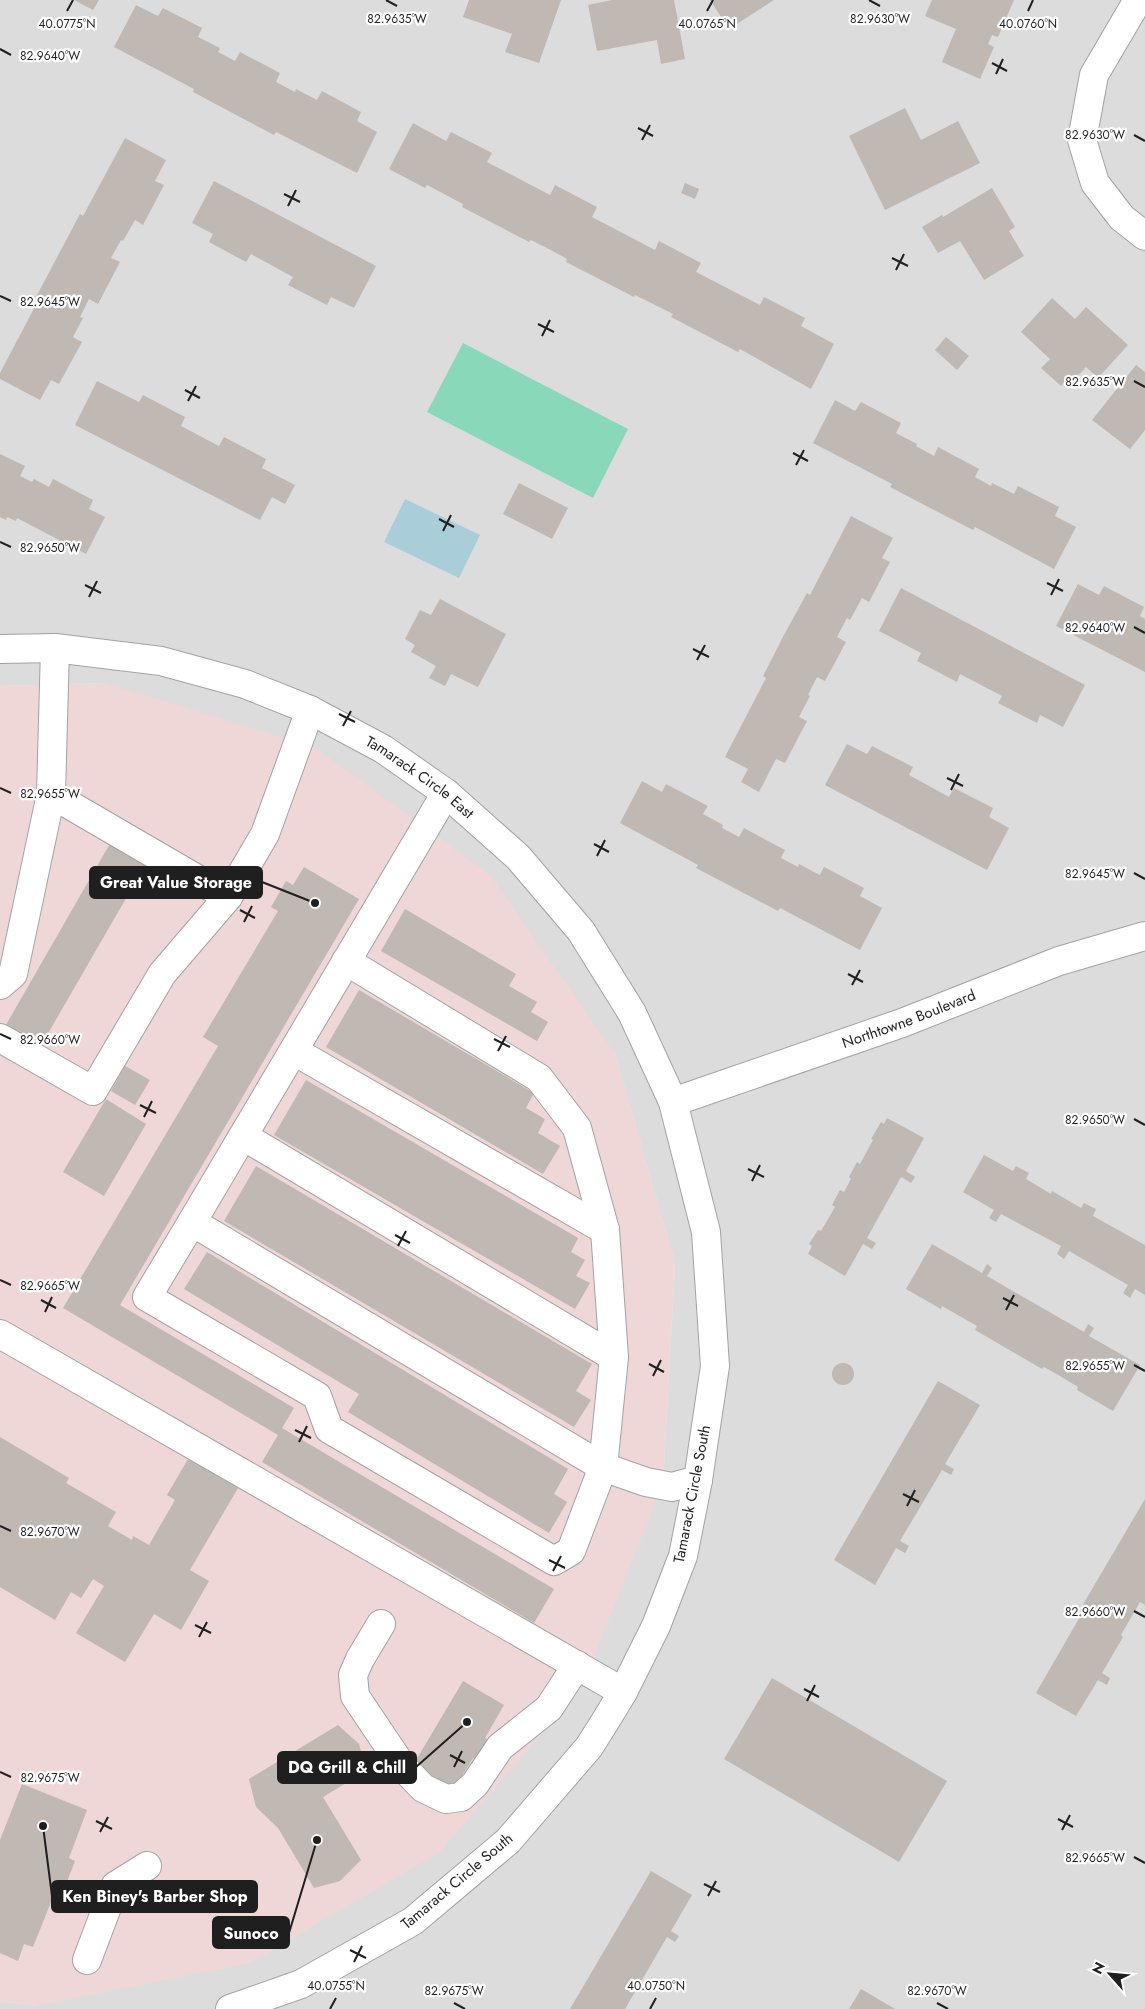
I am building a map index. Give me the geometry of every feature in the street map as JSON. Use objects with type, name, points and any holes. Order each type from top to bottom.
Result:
[{"type":"street","points":[[1138,0],[1094,74],[1082,140],[1095,183],[1122,218],[1145,236]]},
{"type":"street","points":[[0,985],[13,974],[51,794],[55,648]]},
{"type":"street","name":"Tamarack Circle East","points":[[0,649],[55,648],[161,662],[245,684],[310,710],[383,749],[446,793],[518,857],[581,931],[632,1013],[673,1102]]},
{"type":"street","points":[[0,1038],[93,1091],[162,974],[228,897],[265,834],[310,710]]},
{"type":"street","points":[[346,961],[538,1078],[577,1128],[605,1230],[614,1357],[603,1467],[571,1551],[554,1561],[329,1429],[316,1396],[147,1297],[192,1222],[346,961],[446,793]]},
{"type":"street","points":[[51,794],[228,897]]},
{"type":"street","name":"Northtowne Boulevard","points":[[673,1102],[902,1023],[1059,961],[1145,936]]},
{"type":"street","points":[[294,1050],[605,1230]]},
{"type":"street","name":"Tamarack Circle South","points":[[230,2009],[301,1984],[413,1921],[508,1841],[589,1746],[623,1692],[656,1626],[682,1556],[698,1480],[715,1366],[706,1232],[673,1102]]},
{"type":"street","points":[[243,1136],[614,1357]]},
{"type":"street","points":[[192,1222],[603,1467],[646,1482],[672,1487],[698,1480]]},
{"type":"street","points":[[0,1334],[623,1692]]},
{"type":"street","points":[[381,1624],[360,1659],[353,1675],[355,1696],[402,1766],[423,1788],[446,1799],[461,1797],[475,1784],[500,1747],[549,1708],[577,1665]]},
{"type":"street","points":[[87,1960],[115,1886],[147,1866]]},
{"type":"shaded area","points":[[0,0],[1145,0],[1145,2009],[0,2009],[0,2001],[36,2006],[663,1483],[675,1264],[615,1054],[105,683],[0,686]]},
{"type":"shaded area","points":[[105,683],[314,747],[490,875],[615,1054],[675,1264],[663,1483],[582,1686],[440,1852],[250,1963],[36,2006],[0,2001],[0,686]]},
{"type":"green space","points":[[463,343],[628,429],[593,498],[427,412]]},
{"type":"water","points":[[405,499],[480,535],[459,578],[384,542]]},
{"type":"building","points":[[74,0],[99,0],[93,10]]},
{"type":"building","points":[[469,0],[561,0],[539,63],[505,52],[512,34],[463,17]]},
{"type":"building","points":[[612,0],[674,0],[685,59],[661,64],[657,40],[597,51],[588,5]]},
{"type":"building","points":[[710,0],[774,0],[729,29]]},
{"type":"building","points":[[932,0],[1014,0],[998,37],[992,35],[988,44],[994,47],[980,79],[942,62],[956,29],[925,16]]},
{"type":"building","points":[[136,5],[158,16],[163,8],[202,28],[198,37],[220,48],[218,52],[235,61],[240,52],[280,73],[276,82],[295,92],[296,89],[317,100],[322,91],[361,112],[357,121],[377,132],[357,173],[276,132],[274,135],[193,92],[194,89],[114,47]]},
{"type":"building","points":[[905,108],[921,140],[958,121],[980,163],[885,210],[849,136]]},
{"type":"building","points":[[413,123],[446,141],[451,132],[492,153],[487,162],[550,195],[555,185],[597,207],[592,217],[655,250],[659,241],[701,263],[696,272],[760,305],[764,297],[805,318],[801,326],[834,344],[811,389],[740,349],[738,352],[671,317],[673,314],[635,295],[634,297],[566,262],[567,259],[549,249],[531,240],[529,242],[462,207],[463,204],[427,185],[425,188],[389,169]]},
{"type":"building","points":[[125,138],[166,160],[155,181],[164,185],[143,225],[135,220],[123,241],[121,240],[111,258],[120,262],[98,304],[89,299],[80,317],[83,318],[73,337],[82,342],[59,384],[51,380],[40,400],[0,379],[0,373],[39,299],[36,297],[80,214],[83,216]]},
{"type":"building","points":[[214,181],[376,266],[354,308],[331,297],[327,305],[288,285],[293,277],[251,254],[246,262],[209,242],[213,234],[192,223]]},
{"type":"building","points":[[685,183],[699,189],[695,199],[681,193]]},
{"type":"building","points":[[992,188],[1015,227],[1009,231],[1024,256],[984,280],[960,241],[938,253],[922,227]]},
{"type":"building","points":[[1052,298],[1075,319],[1086,307],[1128,345],[1098,378],[1086,367],[1074,380],[1070,376],[1061,386],[1041,368],[1050,359],[1021,332]]},
{"type":"building","points":[[946,337],[969,356],[957,370],[935,350]]},
{"type":"building","points":[[1136,365],[1145,372],[1145,430],[1130,449],[1092,420]]},
{"type":"building","points":[[97,381],[139,402],[143,395],[185,417],[181,426],[219,446],[224,437],[266,459],[262,468],[295,485],[285,504],[272,497],[260,520],[75,425]]},
{"type":"building","points":[[835,400],[855,411],[861,402],[901,423],[896,433],[934,456],[938,447],[979,469],[975,477],[991,486],[992,483],[1014,494],[1018,486],[1059,507],[1055,516],[1076,527],[1054,569],[975,527],[973,530],[932,509],[890,487],[892,484],[813,443]]},
{"type":"building","points":[[0,454],[25,466],[20,476],[32,482],[34,479],[49,487],[53,479],[93,500],[89,509],[105,517],[86,554],[17,518],[16,521],[7,517],[6,520],[0,517]]},
{"type":"building","points":[[519,483],[568,508],[552,539],[503,514]]},
{"type":"building","points":[[851,516],[893,538],[882,558],[890,562],[869,602],[862,598],[850,620],[847,618],[837,637],[846,642],[825,681],[817,677],[799,717],[807,721],[785,763],[776,759],[759,792],[741,782],[748,769],[725,757],[766,678],[763,676],[784,635],[807,593],[810,595]]},
{"type":"building","points":[[1078,584],[1099,595],[1104,586],[1144,607],[1140,616],[1145,619],[1145,672],[1056,626]]},
{"type":"building","points":[[901,588],[1085,685],[1063,727],[1040,715],[1037,723],[998,703],[1002,696],[960,674],[957,682],[917,661],[921,653],[879,631]]},
{"type":"building","points":[[440,599],[506,634],[478,687],[451,674],[445,686],[429,678],[436,666],[411,652],[415,645],[405,639],[420,610],[431,615]]},
{"type":"building","points":[[847,744],[867,754],[872,746],[913,767],[909,775],[949,797],[954,788],[993,808],[989,817],[1009,828],[987,870],[825,785]]},
{"type":"building","points":[[642,781],[662,792],[666,784],[708,806],[703,814],[723,825],[722,828],[739,837],[744,828],[785,850],[781,858],[798,867],[799,864],[820,875],[824,867],[864,888],[860,896],[882,908],[860,950],[780,908],[778,911],[696,868],[698,865],[620,823]]},
{"type":"building","points":[[111,842],[147,862],[39,1049],[3,1030]]},
{"type":"building","points":[[304,867],[359,899],[120,1305],[294,1408],[282,1428],[554,1589],[534,1623],[262,1462],[278,1435],[63,1308],[218,1046],[203,1037],[278,911],[271,907],[286,881],[293,885]]},
{"type":"building","points":[[405,909],[516,974],[509,986],[537,1002],[531,1012],[548,1022],[537,1041],[381,951]]},
{"type":"building","points":[[359,990],[534,1093],[526,1108],[545,1119],[538,1133],[560,1146],[543,1174],[326,1047]]},
{"type":"building","points":[[125,1066],[150,1080],[135,1105],[111,1091]]},
{"type":"building","points":[[306,1080],[578,1238],[571,1252],[585,1260],[576,1276],[590,1283],[575,1309],[274,1135]]},
{"type":"building","points":[[106,1099],[146,1124],[104,1196],[63,1172]]},
{"type":"building","points":[[887,1118],[924,1138],[906,1171],[915,1177],[911,1183],[901,1177],[867,1238],[876,1243],[872,1249],[863,1244],[845,1276],[808,1254],[812,1246],[809,1244],[818,1230],[821,1231],[835,1207],[832,1205],[840,1190],[844,1192],[857,1162],[860,1164],[873,1140],[871,1139],[881,1122],[884,1124]]},
{"type":"building","points":[[984,1155],[1013,1171],[1016,1166],[1029,1173],[1026,1179],[1051,1194],[1052,1191],[1081,1208],[1084,1203],[1096,1209],[1093,1216],[1145,1245],[1145,1295],[1135,1289],[1130,1298],[1123,1293],[1128,1285],[1069,1251],[1064,1259],[1057,1254],[1061,1246],[1001,1214],[996,1222],[989,1218],[994,1210],[963,1192]]},
{"type":"building","points":[[256,1166],[592,1364],[576,1391],[591,1400],[574,1427],[224,1221]]},
{"type":"building","points":[[932,1244],[982,1273],[987,1264],[992,1268],[987,1276],[1084,1332],[1088,1324],[1094,1328],[1089,1336],[1140,1365],[1113,1411],[1077,1390],[1078,1387],[1060,1376],[1044,1367],[1042,1369],[975,1330],[977,1326],[942,1306],[941,1309],[906,1289]]},
{"type":"building","points":[[207,1252],[568,1469],[554,1494],[567,1502],[549,1533],[348,1412],[359,1394],[184,1289]]},
{"type":"building","points":[[843,1363],[851,1366],[854,1374],[851,1382],[843,1385],[835,1382],[832,1374],[835,1366]]},
{"type":"building","points":[[938,1381],[980,1405],[945,1464],[954,1469],[951,1475],[942,1470],[900,1541],[909,1546],[905,1553],[896,1548],[875,1585],[834,1560]]},
{"type":"building","points":[[0,1437],[69,1478],[66,1483],[116,1512],[108,1526],[132,1540],[133,1536],[149,1545],[175,1500],[167,1495],[188,1459],[238,1488],[190,1570],[209,1581],[181,1630],[154,1614],[125,1662],[76,1633],[104,1586],[93,1579],[81,1598],[71,1592],[55,1620],[0,1587]]},
{"type":"building","points":[[1145,1499],[1145,1605],[1140,1602],[1121,1635],[1123,1637],[1102,1673],[1110,1678],[1107,1685],[1098,1680],[1076,1716],[1036,1693],[1081,1615],[1078,1613]]},
{"type":"building","points":[[772,1678],[947,1781],[899,1862],[724,1759]]},
{"type":"building","points":[[463,1681],[504,1705],[485,1738],[491,1742],[479,1762],[473,1758],[452,1792],[412,1767]]},
{"type":"building","points":[[338,1725],[359,1744],[366,1771],[323,1797],[361,1860],[340,1881],[314,1888],[278,1828],[256,1807],[249,1779]]},
{"type":"building","points":[[22,1784],[87,1810],[69,1858],[75,1861],[58,1905],[51,1902],[33,1947],[24,1944],[18,1961],[0,1953],[0,1840]]},
{"type":"building","points":[[651,1871],[692,1895],[671,1931],[679,1936],[675,1942],[667,1937],[625,2009],[570,2009]]},
{"type":"building","points":[[861,1989],[895,2009],[849,2009]]},
{"type":"place","name":"Great Value Storage","points":[[315,903]]},
{"type":"place","name":"DQ Grill & Chill","points":[[467,1722]]},
{"type":"place","name":"Ken Biney's Barber Shop","points":[[43,1826]]},
{"type":"place","name":"Sunoco","points":[[317,1840]]}]
